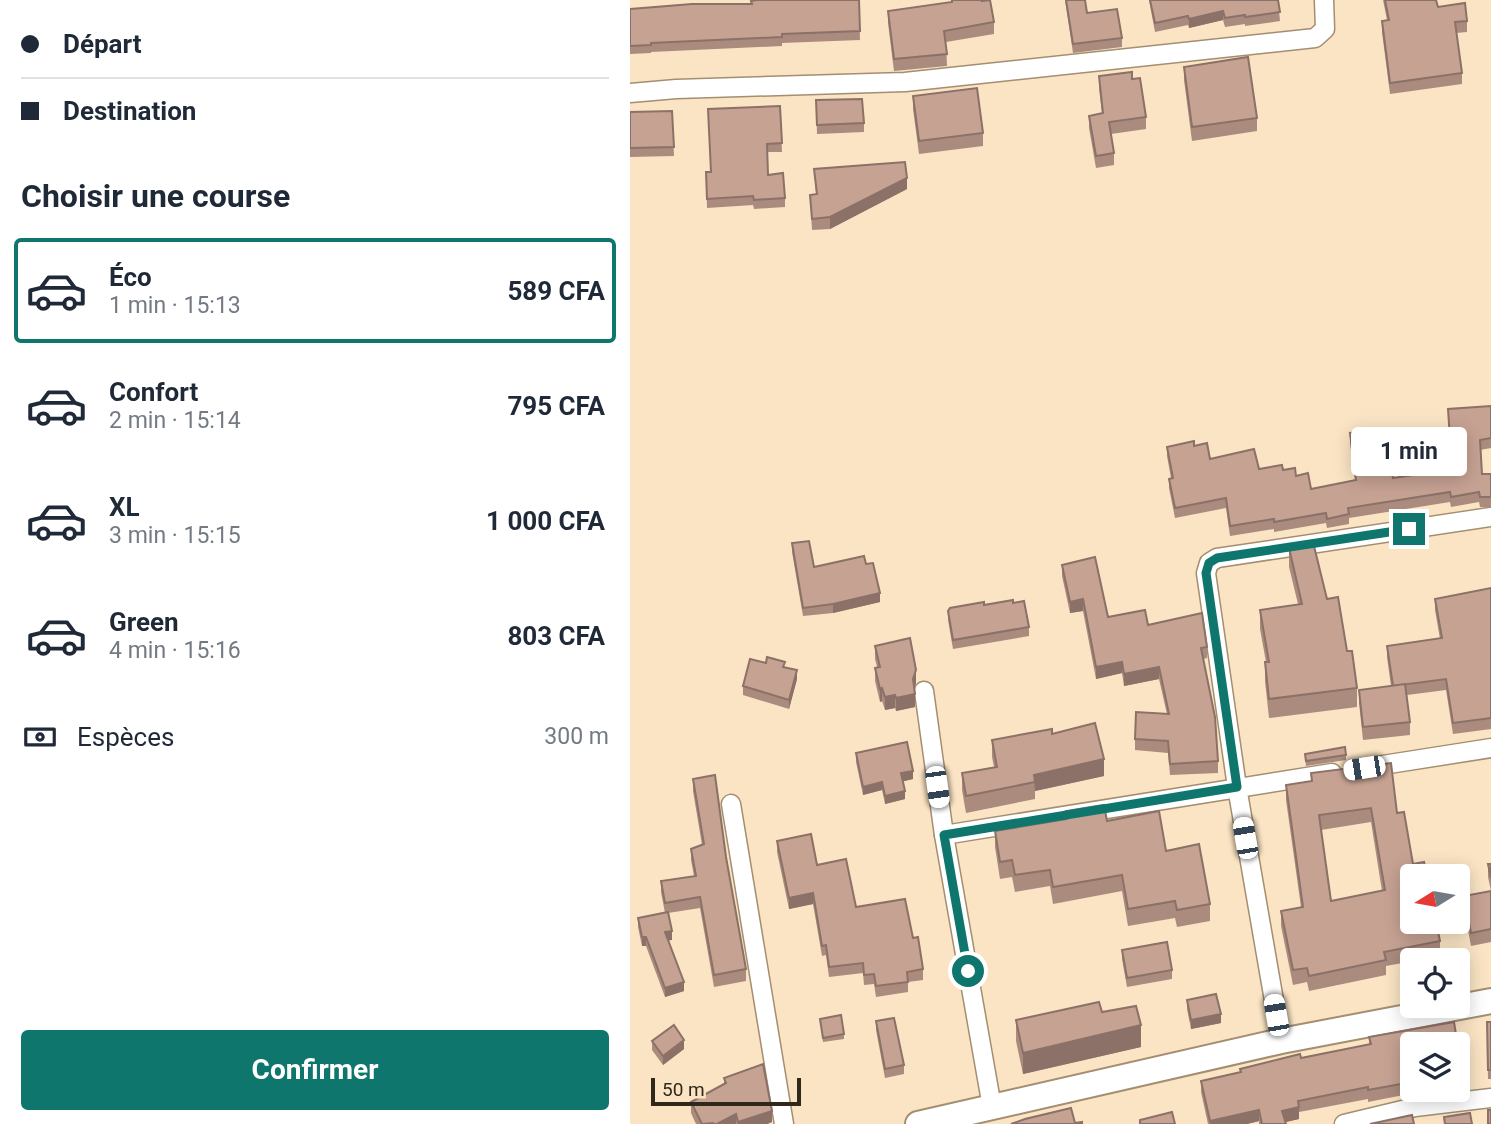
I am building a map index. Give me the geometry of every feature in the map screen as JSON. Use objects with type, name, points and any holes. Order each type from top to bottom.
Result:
[{"type":"street","points":[[630,93],[676,89],[905,82],[1315,38],[1325,29],[1324,0]]},
{"type":"street","points":[[1281,1041],[1237,787],[1206,573],[1209,563],[1217,558],[1491,517]]},
{"type":"street","points":[[924,691],[944,835],[992,1107]]},
{"type":"street","points":[[944,835],[1491,748]]},
{"type":"street","points":[[731,804],[784,1124]]},
{"type":"street","points":[[918,1124],[1281,1041],[1491,1001]]},
{"type":"street","points":[[1344,1124],[1416,1116],[1491,1098]]},
{"type":"building","points":[[859,0],[860,31],[630,46],[630,9],[692,4],[752,4],[751,1]]},
{"type":"building","points":[[952,0],[990,0],[994,22],[944,31],[947,54],[894,59],[888,11]]},
{"type":"building","points":[[1066,0],[1085,0],[1087,13],[1117,9],[1122,38],[1073,44]]},
{"type":"building","points":[[1150,0],[1278,0],[1280,12],[1225,18],[1223,11],[1155,23]]},
{"type":"building","points":[[1385,0],[1436,0],[1438,7],[1465,3],[1467,21],[1455,22],[1462,73],[1390,83],[1382,21],[1389,20]]},
{"type":"building","points":[[1248,57],[1257,118],[1192,127],[1184,67]]},
{"type":"building","points":[[1132,72],[1132,79],[1140,78],[1146,117],[1109,122],[1114,153],[1096,156],[1089,116],[1103,113],[1099,76]]},
{"type":"building","points":[[977,88],[983,133],[919,141],[913,96]]},
{"type":"building","points":[[862,99],[864,123],[817,125],[816,100]]},
{"type":"building","points":[[780,106],[782,143],[767,144],[768,175],[783,173],[785,198],[754,200],[753,196],[707,199],[706,172],[711,172],[708,109]]},
{"type":"building","points":[[672,111],[674,147],[630,148],[630,112]]},
{"type":"building","points":[[905,162],[907,178],[830,217],[812,219],[810,195],[817,194],[814,169]]},
{"type":"building","points":[[1491,406],[1491,438],[1480,440],[1482,474],[1491,474],[1491,497],[1480,497],[1479,492],[1451,497],[1450,492],[1348,508],[1349,514],[1327,519],[1326,513],[1230,526],[1226,498],[1175,508],[1169,479],[1173,478],[1167,447],[1194,441],[1194,446],[1207,443],[1210,459],[1254,449],[1259,469],[1282,465],[1283,470],[1295,468],[1296,476],[1308,473],[1311,489],[1356,480],[1350,433],[1386,429],[1393,478],[1452,469],[1448,409]]},
{"type":"building","points":[[809,541],[814,567],[864,556],[866,564],[873,563],[880,593],[803,608],[792,543]]},
{"type":"building","points":[[1313,542],[1327,599],[1338,597],[1347,651],[1352,651],[1357,688],[1269,699],[1265,662],[1269,662],[1260,610],[1302,604],[1289,548]]},
{"type":"building","points":[[1095,557],[1108,617],[1145,610],[1148,625],[1202,613],[1207,647],[1201,648],[1215,717],[1218,761],[1170,764],[1168,741],[1135,739],[1136,712],[1169,714],[1159,667],[1124,674],[1122,662],[1096,667],[1083,599],[1070,602],[1062,565]]},
{"type":"building","points":[[1491,588],[1491,718],[1453,723],[1446,679],[1393,686],[1387,646],[1442,638],[1435,599]]},
{"type":"building","points":[[1013,600],[1013,603],[1024,601],[1029,627],[953,640],[948,611],[950,608]]},
{"type":"building","points":[[910,638],[916,670],[913,679],[915,694],[885,697],[882,688],[880,689],[875,668],[880,667],[875,646]]},
{"type":"building","points":[[767,657],[785,662],[783,667],[797,670],[789,700],[743,686],[750,659],[766,663]]},
{"type":"building","points":[[1405,684],[1410,722],[1363,727],[1359,690]]},
{"type":"building","points":[[1095,723],[1104,759],[1034,775],[1035,782],[966,796],[962,773],[997,767],[992,740],[1052,729],[1052,734]]},
{"type":"building","points":[[907,742],[913,771],[901,773],[905,791],[885,796],[882,782],[863,787],[856,753]]},
{"type":"building","points":[[1345,747],[1346,755],[1306,761],[1305,754]]},
{"type":"building","points":[[1391,763],[1397,813],[1404,812],[1413,864],[1400,864],[1400,934],[1439,934],[1440,941],[1384,952],[1386,960],[1309,976],[1307,968],[1293,970],[1281,911],[1303,907],[1286,785],[1312,781],[1311,773]],"holes":[[[1371,808],[1385,890],[1331,901],[1319,815]]]},
{"type":"building","points":[[715,775],[746,969],[714,975],[700,897],[665,903],[661,881],[696,876],[691,849],[704,844],[693,779]]},
{"type":"building","points":[[1104,805],[1107,821],[1159,811],[1166,851],[1199,844],[1210,904],[1177,910],[1175,901],[1128,909],[1122,875],[1053,887],[1050,870],[1015,875],[1012,860],[1000,862],[995,831],[1067,819],[1066,811]]},
{"type":"building","points":[[811,834],[817,865],[846,859],[856,907],[905,899],[913,938],[918,937],[923,969],[907,972],[908,982],[876,986],[874,974],[864,975],[863,963],[829,967],[826,945],[822,946],[813,893],[789,898],[777,841]]},
{"type":"building","points":[[1491,891],[1491,929],[1471,933],[1470,895]]},
{"type":"building","points":[[668,912],[672,931],[665,932],[684,982],[665,988],[646,937],[642,937],[638,918]]},
{"type":"building","points":[[1167,942],[1172,970],[1127,978],[1122,950]]},
{"type":"building","points":[[1216,994],[1221,1014],[1191,1020],[1187,1000]]},
{"type":"building","points":[[1099,1002],[1102,1012],[1136,1006],[1141,1025],[1023,1053],[1016,1020]]},
{"type":"building","points":[[841,1015],[844,1034],[823,1038],[820,1019]]},
{"type":"building","points":[[894,1018],[904,1065],[885,1069],[876,1021]]},
{"type":"building","points":[[1454,1022],[1456,1032],[1400,1032],[1400,1084],[1368,1090],[1368,1087],[1298,1101],[1299,1107],[1282,1111],[1286,1124],[1262,1124],[1259,1110],[1210,1121],[1201,1081],[1300,1054],[1301,1058],[1371,1044],[1369,1037]]},
{"type":"building","points":[[1487,1022],[1491,1022],[1491,1070],[1488,1070]]},
{"type":"building","points":[[674,1025],[684,1040],[663,1056],[652,1041]]},
{"type":"building","points":[[763,1064],[772,1111],[738,1122],[736,1114],[717,1124],[702,1124],[691,1102],[726,1083],[724,1078]]},
{"type":"building","points":[[1071,1108],[1075,1123],[1082,1124],[1011,1124],[1025,1119]]},
{"type":"building","points":[[1488,1110],[1491,1110],[1491,1124],[1488,1124]]},
{"type":"building","points":[[1172,1112],[1175,1124],[1140,1124],[1140,1120]]},
{"type":"building","points":[[1470,1113],[1472,1124],[1445,1124],[1444,1117]]},
{"type":"building","points":[[1412,1115],[1414,1124],[1370,1124]]},
{"type":"route","points":[[968,971],[944,835],[1237,787],[1206,573],[1209,563],[1217,558],[1409,529]]}]
